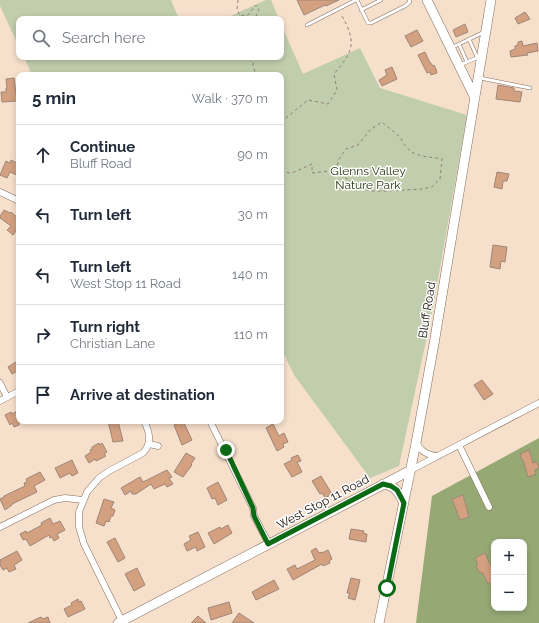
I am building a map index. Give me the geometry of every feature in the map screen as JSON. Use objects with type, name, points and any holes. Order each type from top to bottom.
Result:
[{"type":"main road","points":[[427,0],[463,64],[475,98]]},
{"type":"main road","name":"Bluff Road","points":[[379,623],[416,443],[475,98],[480,56],[491,0]]},
{"type":"main road","name":"West Stop 11 Road","points":[[120,622],[411,470]]},
{"type":"main road","points":[[383,484],[391,486],[397,490],[404,503]]},
{"type":"street","points":[[0,192],[16,200]]},
{"type":"street","points":[[0,383],[7,397]]},
{"type":"street","points":[[0,401],[16,392]]},
{"type":"street","name":"West Stop 11 Road","points":[[411,470],[539,403]]},
{"type":"street","points":[[120,622],[84,544],[79,527],[80,512],[87,492],[99,478],[143,453],[150,440],[146,424]]},
{"type":"street","points":[[211,424],[253,508],[254,516],[268,544]]},
{"type":"street","points":[[416,443],[422,452],[427,455],[438,456]]},
{"type":"street","points":[[149,444],[158,446]]},
{"type":"street","points":[[459,445],[488,507]]},
{"type":"street","points":[[0,527],[54,500],[65,498],[83,500]]},
{"type":"lane","points":[[307,25],[357,0],[368,23],[371,23],[405,6],[410,2],[410,0]]},
{"type":"lane","points":[[361,10],[382,0]]},
{"type":"lane","points":[[463,64],[464,53],[454,46],[486,31]]},
{"type":"lane","points":[[463,64],[480,56],[472,49],[469,39]]},
{"type":"lane","points":[[478,78],[530,88]]},
{"type":"path","points":[[238,0],[236,9],[240,16],[248,15],[256,5],[259,9],[256,16]]},
{"type":"path","points":[[284,120],[308,100],[328,104],[337,90],[334,74],[345,61],[352,41],[349,29],[341,13]]},
{"type":"path","points":[[254,60],[253,65],[255,72]]},
{"type":"path","points":[[284,172],[292,173],[312,164],[312,173],[336,170],[344,177],[369,191],[387,192],[432,187],[440,179],[442,159],[422,156],[411,152],[404,144],[400,136],[382,122],[371,129],[358,145],[346,149],[339,159],[336,170]]},
{"type":"green space","points":[[0,0],[171,0],[178,16],[16,16],[16,41],[0,6]]},
{"type":"green space","points":[[266,0],[271,0],[278,16],[231,16]]},
{"type":"green space","name":"Glenns Valley Nature Park","points":[[284,31],[303,74],[360,48],[380,88],[467,115],[433,308],[399,466],[370,478],[294,375],[284,354],[284,72],[31,72],[25,60],[284,60]]},
{"type":"green space","points":[[539,438],[539,623],[416,623],[432,496]]},
{"type":"building","points":[[297,0],[339,0],[304,15]]},
{"type":"building","points":[[525,12],[530,19],[518,24],[515,18]]},
{"type":"building","points":[[465,24],[468,32],[456,37],[453,30]]},
{"type":"building","points":[[417,30],[423,41],[411,47],[405,36]]},
{"type":"building","points":[[522,41],[523,46],[537,43],[538,51],[527,53],[528,55],[511,57],[510,51],[515,49],[518,42]]},
{"type":"building","points":[[425,52],[429,61],[433,66],[434,65],[437,73],[431,75],[430,72],[427,73],[418,55]]},
{"type":"building","points":[[392,67],[397,79],[382,86],[379,80],[387,75],[385,70]]},
{"type":"building","points":[[14,78],[16,101],[2,102],[1,92],[6,92],[6,79]]},
{"type":"building","points":[[498,85],[514,88],[514,91],[522,92],[520,102],[496,99]]},
{"type":"building","points":[[11,160],[16,162],[16,175],[10,172],[7,178],[0,175],[6,161],[10,163]]},
{"type":"building","points":[[497,172],[509,174],[507,181],[503,181],[502,189],[494,187]]},
{"type":"building","points":[[4,210],[10,213],[11,212],[16,216],[16,231],[13,235],[7,230],[11,226],[0,218]]},
{"type":"building","points":[[493,245],[507,247],[505,262],[501,261],[500,269],[490,267]]},
{"type":"building","points":[[16,362],[16,372],[12,374],[8,367]]},
{"type":"building","points":[[482,380],[493,394],[484,400],[474,385]]},
{"type":"building","points":[[11,412],[12,414],[16,412],[16,424],[19,424],[14,427],[12,423],[10,425],[5,415]]},
{"type":"building","points":[[109,424],[119,424],[123,441],[113,442]]},
{"type":"building","points":[[184,424],[192,440],[182,445],[174,425]]},
{"type":"building","points":[[273,424],[279,436],[284,433],[288,442],[283,444],[284,447],[277,451],[266,428]]},
{"type":"building","points":[[99,443],[100,445],[102,443],[107,452],[104,454],[106,456],[96,461],[95,459],[89,463],[85,456],[91,452],[90,450],[92,447]]},
{"type":"building","points":[[529,450],[533,463],[537,462],[539,468],[535,470],[536,474],[528,477],[520,454]]},
{"type":"building","points":[[186,453],[195,458],[191,464],[192,465],[183,477],[174,472]]},
{"type":"building","points":[[298,455],[301,461],[297,462],[302,472],[292,477],[284,464],[292,460],[291,458]]},
{"type":"building","points":[[72,460],[78,473],[72,476],[70,473],[60,478],[55,468]]},
{"type":"building","points":[[167,470],[172,477],[169,478],[173,484],[167,487],[165,484],[154,489],[151,484],[136,494],[132,494],[131,491],[125,495],[121,488],[140,477],[143,482]]},
{"type":"building","points":[[40,472],[45,480],[34,486],[37,492],[12,504],[5,510],[0,499],[25,486],[24,483],[27,482],[26,479]]},
{"type":"building","points":[[321,476],[332,494],[325,498],[322,493],[320,494],[312,481]]},
{"type":"building","points":[[218,482],[227,500],[218,505],[215,498],[212,499],[207,488]]},
{"type":"building","points":[[463,495],[469,517],[460,520],[452,499]]},
{"type":"building","points":[[104,499],[114,502],[111,508],[115,510],[109,522],[106,521],[104,526],[96,523]]},
{"type":"building","points":[[50,518],[53,524],[60,521],[65,530],[57,534],[59,538],[54,541],[49,535],[30,546],[26,539],[23,540],[20,534],[26,531],[27,533],[42,525],[41,523]]},
{"type":"building","points":[[228,525],[232,533],[214,544],[208,533]]},
{"type":"building","points":[[351,529],[364,531],[363,533],[367,534],[366,542],[349,539]]},
{"type":"building","points":[[198,532],[205,547],[197,551],[196,547],[187,551],[184,544],[191,540],[189,536]]},
{"type":"building","points":[[115,538],[125,558],[118,562],[107,542]]},
{"type":"building","points":[[316,548],[319,553],[328,550],[332,559],[329,561],[330,563],[323,566],[322,564],[293,580],[287,569],[295,565],[297,569],[315,560],[311,551]]},
{"type":"building","points":[[17,551],[22,560],[14,565],[16,569],[9,572],[7,568],[3,570],[0,565],[0,560]]},
{"type":"building","points":[[485,553],[491,566],[491,582],[488,584],[482,572],[480,573],[476,566],[478,564],[475,558]]},
{"type":"building","points":[[137,568],[145,585],[134,591],[125,574]]},
{"type":"building","points":[[351,578],[360,580],[355,600],[348,598],[350,593],[347,593]]},
{"type":"building","points":[[274,580],[279,589],[256,600],[252,592]]},
{"type":"building","points":[[78,599],[79,602],[81,601],[85,609],[68,617],[64,609],[72,605],[71,603]]},
{"type":"building","points":[[229,602],[232,613],[211,620],[208,608]]},
{"type":"building","points":[[239,613],[254,623],[232,623]]},
{"type":"building","points":[[198,616],[206,623],[191,623]]},
{"type":"building","points":[[41,617],[43,619],[48,617],[50,623],[28,623]]},
{"type":"route","points":[[226,450],[253,508],[254,516],[268,544],[383,484],[394,487],[404,503],[387,588]]}]
